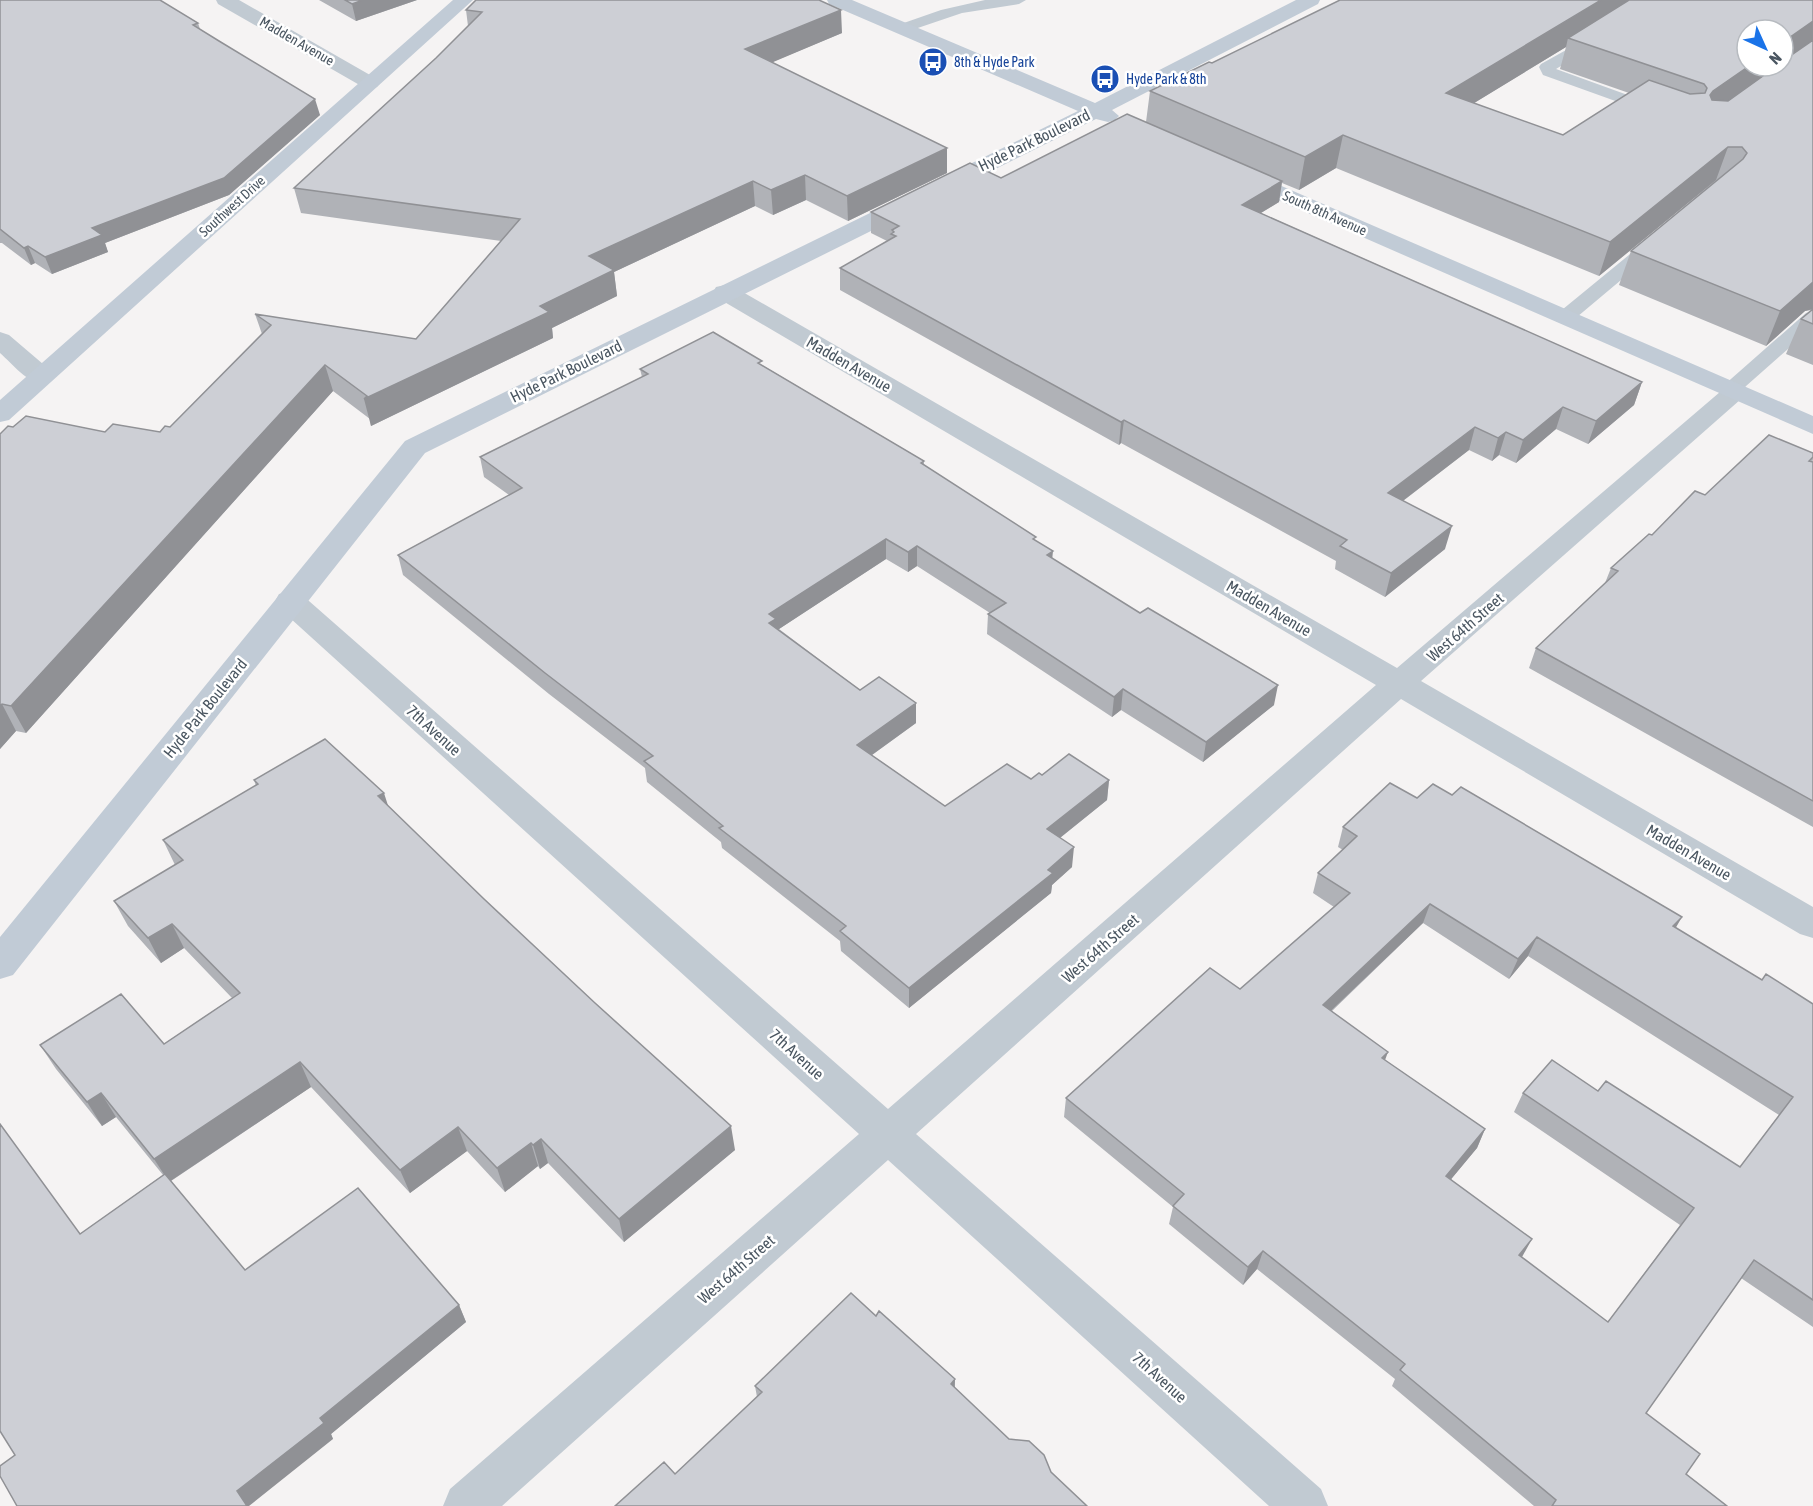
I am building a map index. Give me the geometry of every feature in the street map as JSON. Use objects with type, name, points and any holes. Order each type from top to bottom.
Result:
[{"type":"street","name":"Madden Avenue","points":[[225,0],[370,83]]},
{"type":"street","name":"Southwest Drive","points":[[0,414],[464,0]]},
{"type":"street","points":[[836,0],[1126,125]]},
{"type":"street","name":"Hyde Park Boulevard","points":[[0,964],[415,447],[1095,111],[1311,0]]},
{"type":"street","name":"South 8th Avenue","points":[[1225,168],[1813,426]]},
{"type":"street","name":"Madden Avenue","points":[[725,292],[1813,924]]},
{"type":"street","points":[[0,339],[41,376]]},
{"type":"street","name":"West 64th Street","points":[[467,1506],[1733,391]]},
{"type":"street","name":"7th Avenue","points":[[290,601],[1304,1506]]},
{"type":"lane","points":[[903,28],[938,14],[977,4],[1019,0]]},
{"type":"lane","points":[[1605,32],[1547,67],[1549,72],[1666,114]]},
{"type":"lane","points":[[1564,318],[1661,237]]},
{"type":"lane","points":[[1733,391],[1813,317]]},
{"type":"building","points":[[0,0],[160,0],[198,23],[193,25],[315,99],[224,178],[92,228],[102,235],[45,257],[28,246],[24,248],[0,229]]},
{"type":"building","points":[[345,0],[363,0],[352,4]]},
{"type":"building","points":[[476,0],[819,0],[841,10],[745,49],[947,148],[847,196],[805,175],[771,190],[753,181],[589,256],[614,270],[540,306],[549,312],[364,399],[367,396],[325,365],[11,706],[2,704],[0,706],[0,434],[8,426],[13,427],[26,416],[105,432],[113,424],[160,432],[165,426],[170,427],[271,325],[255,314],[416,339],[520,219],[294,188],[436,58],[482,12],[466,10]]},
{"type":"building","points":[[1340,0],[1601,0],[1446,93],[1563,135],[1649,80],[1690,94],[1705,93],[1707,88],[1704,84],[1568,38],[1629,0],[1813,0],[1813,21],[1795,34],[1795,18],[1735,18],[1735,76],[1710,95],[1712,100],[1728,101],[1760,78],[1795,78],[1795,53],[1813,40],[1813,282],[1780,311],[1631,251],[1743,159],[1747,153],[1742,147],[1728,147],[1610,242],[1343,135],[1305,157],[1150,91],[1209,62],[1212,63]]},
{"type":"building","points":[[1127,114],[1282,181],[1242,205],[1642,382],[1596,421],[1563,407],[1523,440],[1506,432],[1498,438],[1475,427],[1388,493],[1452,526],[1391,573],[1340,546],[1347,540],[1124,420],[1121,422],[840,268],[896,236],[891,234],[894,232],[892,230],[899,226],[871,212],[970,163],[1001,178]]},
{"type":"building","points":[[1813,309],[1813,324],[1801,319]]},
{"type":"building","points":[[713,332],[762,361],[758,363],[924,461],[921,463],[1036,537],[1033,539],[1053,551],[1047,555],[1140,613],[1148,608],[1278,685],[1206,742],[1123,689],[1114,697],[988,614],[1006,603],[917,546],[908,552],[886,539],[769,614],[776,619],[769,623],[860,690],[879,677],[916,703],[857,745],[945,806],[1007,764],[1031,779],[1039,773],[1042,775],[1069,754],[1109,780],[1047,829],[1074,847],[1048,870],[1053,873],[909,988],[840,931],[846,926],[719,828],[723,826],[644,761],[653,756],[398,555],[522,488],[480,457],[648,374],[640,369]]},
{"type":"building","points":[[1769,435],[1813,453],[1809,461],[1813,462],[1813,801],[1536,648],[1618,571],[1611,568],[1649,534],[1652,535],[1695,491],[1705,495]]},
{"type":"building","points":[[325,739],[384,793],[378,796],[484,899],[731,1126],[619,1219],[541,1139],[533,1145],[531,1143],[497,1168],[458,1127],[400,1170],[300,1062],[154,1159],[101,1093],[87,1102],[40,1045],[121,994],[164,1044],[240,993],[172,924],[148,938],[114,901],[183,860],[163,840],[258,784],[254,780]]},
{"type":"building","points":[[1390,783],[1417,798],[1433,784],[1452,795],[1461,787],[1682,917],[1673,926],[1762,980],[1766,974],[1813,1004],[1813,1300],[1754,1260],[1646,1413],[1700,1454],[1686,1474],[1727,1506],[1552,1506],[1556,1500],[1400,1370],[1405,1364],[1263,1251],[1248,1267],[1173,1206],[1184,1194],[1066,1098],[1210,968],[1240,989],[1350,893],[1318,873],[1357,836],[1343,827]],"holes":[[[1430,904],[1518,959],[1537,937],[1793,1097],[1740,1167],[1606,1081],[1598,1091],[1552,1060],[1523,1093],[1694,1208],[1608,1322],[1519,1255],[1532,1239],[1446,1176],[1485,1129],[1382,1058],[1388,1052],[1323,1005]]]},
{"type":"building","points":[[0,1124],[80,1234],[165,1174],[245,1270],[358,1188],[459,1305],[320,1418],[324,1423],[237,1491],[247,1506],[17,1506],[0,1476],[0,1466],[15,1455],[0,1431]]},
{"type":"building","points":[[851,1293],[876,1316],[879,1311],[955,1379],[951,1384],[1009,1439],[1029,1441],[1044,1455],[1051,1472],[1087,1506],[615,1506],[664,1462],[675,1474],[762,1392],[755,1386]]},
{"type":"place","name":"8th & Hyde Park","points":[[933,62]]},
{"type":"place","name":"Hyde Park & 8th","points":[[1105,79]]}]
